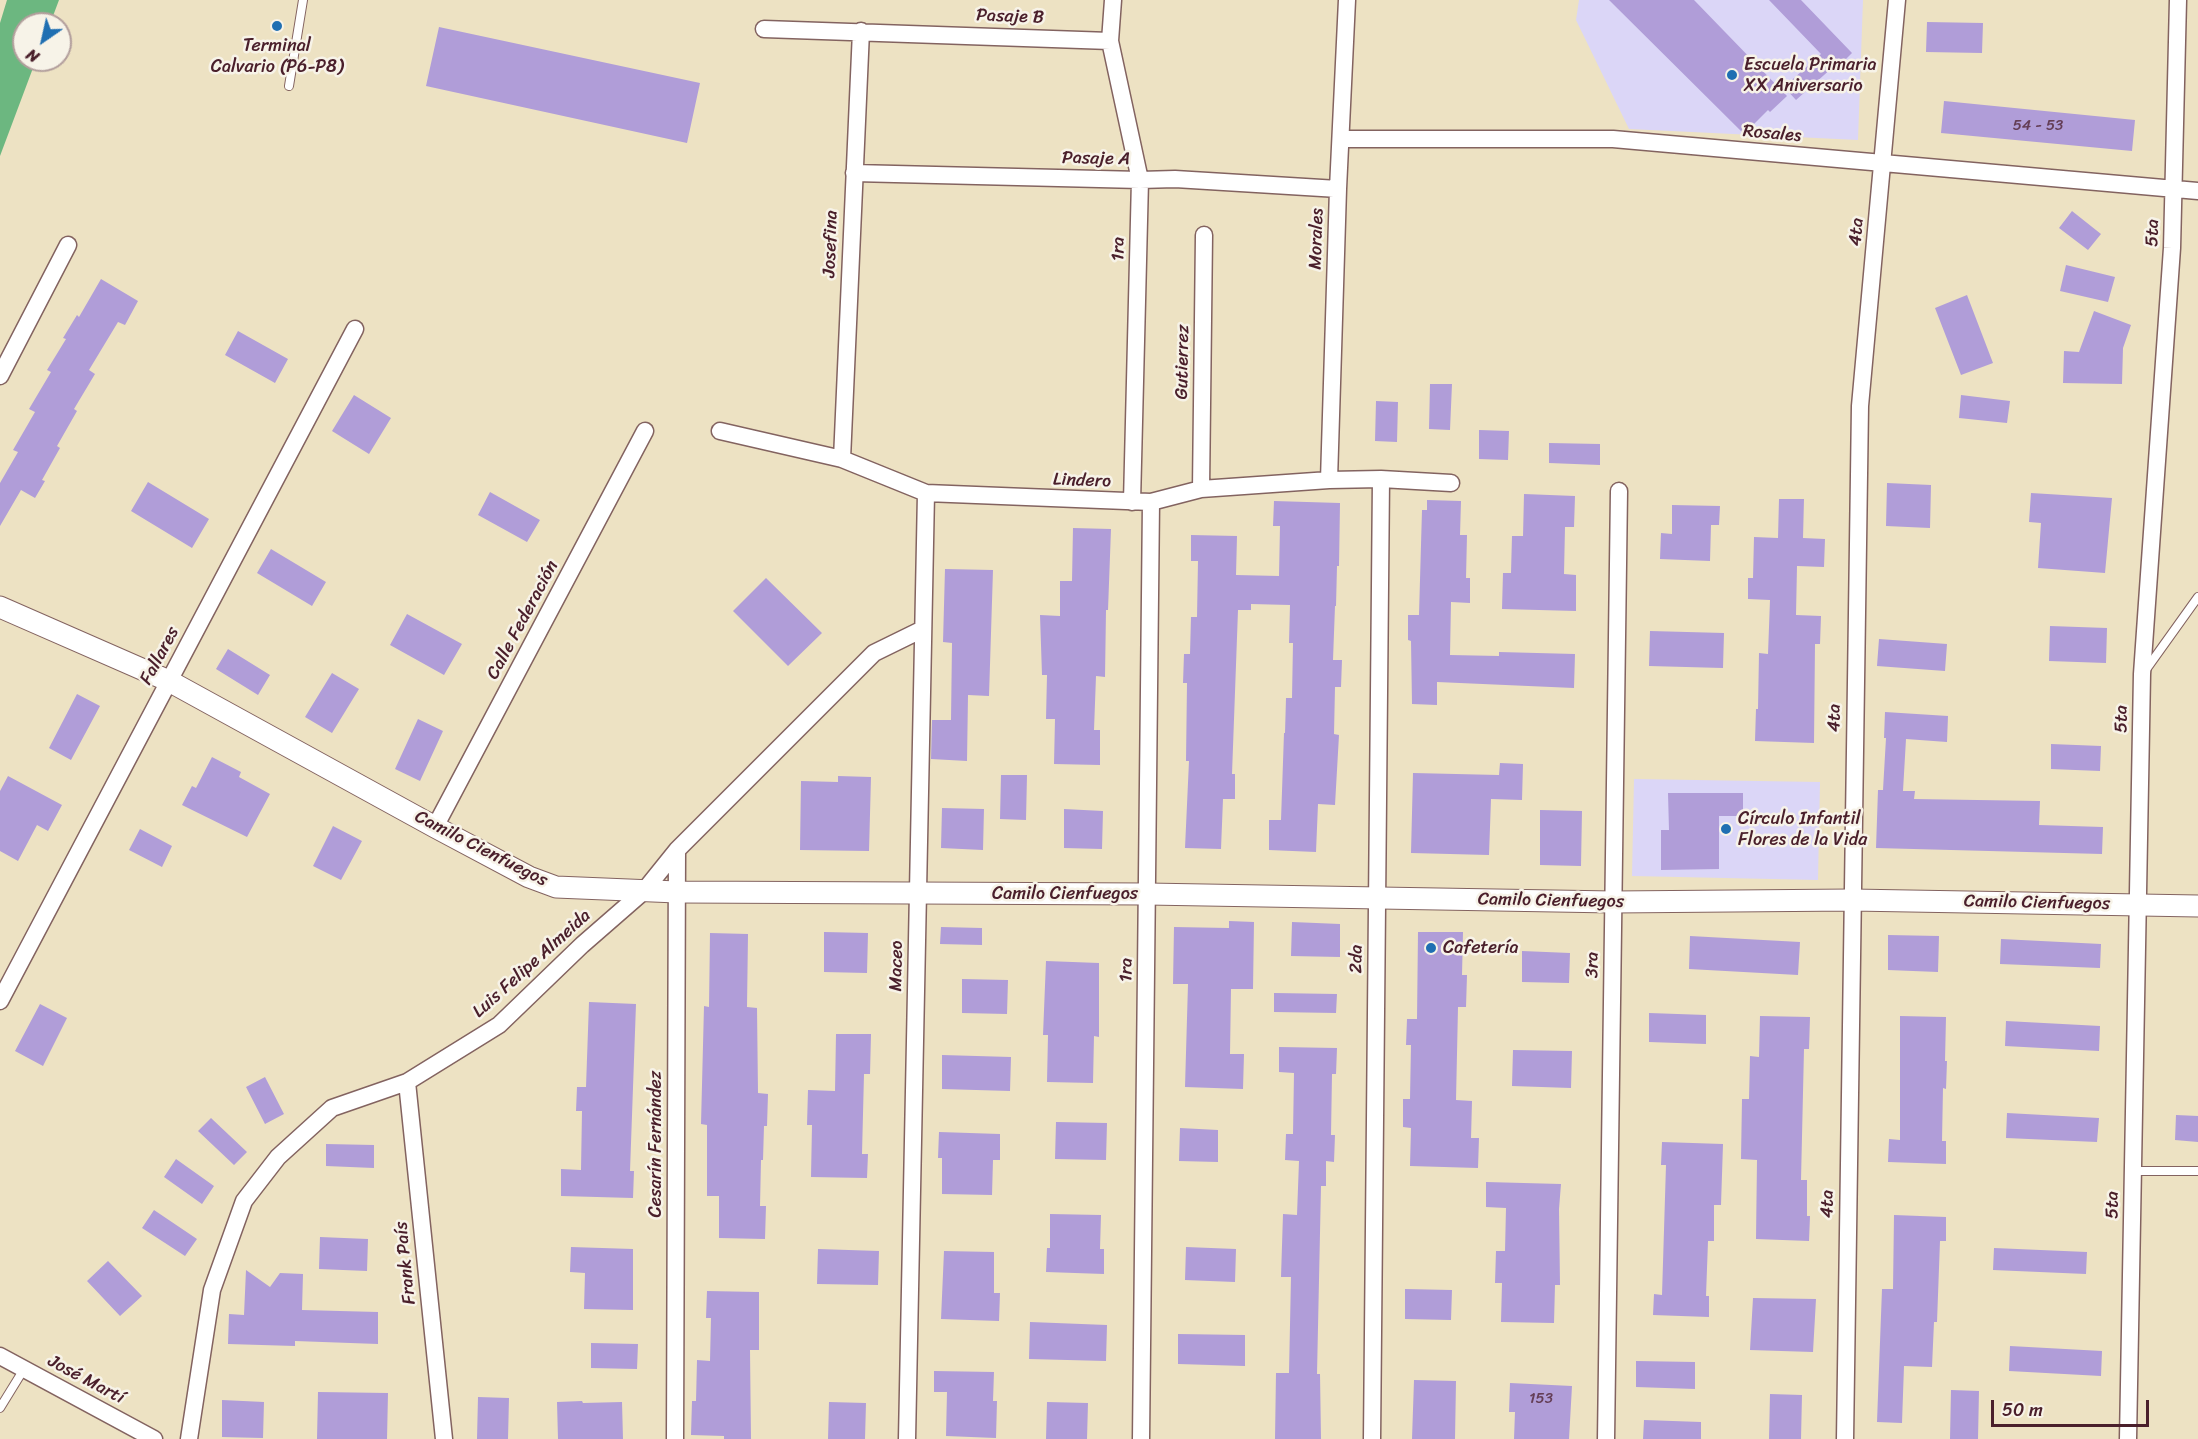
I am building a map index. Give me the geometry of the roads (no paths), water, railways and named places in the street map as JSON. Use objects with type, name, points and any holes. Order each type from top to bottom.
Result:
[{"type":"street","name":"1ra","points":[[1113,0],[1110,41],[1140,180],[1132,502]]},
{"type":"street","name":"Morales","points":[[1329,480],[1338,189],[1347,0]]},
{"type":"street","name":"4ta","points":[[1845,1439],[1860,406],[1897,0]]},
{"type":"street","name":"5ta","points":[[2128,1439],[2142,674],[2170,272],[2178,0]]},
{"type":"street","name":"Pasaje B","points":[[764,29],[1110,41]]},
{"type":"street","name":"Josefina","points":[[842,459],[861,31]]},
{"type":"street","name":"Rosales","points":[[1341,139],[1613,139],[2198,191]]},
{"type":"street","name":"Pasaje A","points":[[854,173],[1140,180],[1175,178],[1338,189]]},
{"type":"street","name":"Gutierrez","points":[[1201,489],[1204,235]]},
{"type":"street","points":[[0,376],[68,245]]},
{"type":"street","name":"Fallares","points":[[0,1001],[355,329]]},
{"type":"street","name":"Calle Federación","points":[[435,827],[645,431]]},
{"type":"street","name":"Lindero","points":[[720,431],[842,459],[926,493],[1151,502],[1201,489],[1329,480],[1381,479],[1451,483]]},
{"type":"street","name":"2da","points":[[1372,1439],[1381,479]]},
{"type":"street","name":"3ra","points":[[1606,1439],[1619,491]]},
{"type":"street","name":"Maceo","points":[[907,1439],[926,493]]},
{"type":"street","name":"1ra","points":[[1141,1439],[1151,502]]},
{"type":"street","name":"Camilo Cienfuegos","points":[[0,607],[169,681],[435,827],[529,877],[556,887],[677,892],[1147,894],[1613,902],[1852,900],[2198,906]]},
{"type":"street","name":"Luis Felipe Almeida","points":[[189,1439],[212,1290],[244,1201],[278,1157],[332,1108],[407,1082],[499,1024],[582,945],[644,891],[677,850],[874,654],[924,629]]},
{"type":"street","name":"Cesarín Fernández","points":[[675,1439],[677,850]]},
{"type":"street","name":"Frank País","points":[[407,1082],[444,1439]]},
{"type":"street","name":"José Martí","points":[[0,1356],[154,1439]]},
{"type":"lane","points":[[289,86],[303,0]]},
{"type":"lane","points":[[2142,674],[2198,597]]},
{"type":"lane","points":[[2133,1171],[2198,1171]]},
{"type":"lane","points":[[0,1408],[24,1369]]},
{"type":"place","name":"Terminal Calvario (P6-P8)","points":[[277,26]]},
{"type":"place","name":"Escuela Primaria XX Aniversario","points":[[1732,75]]},
{"type":"place","name":"Círculo Infantil Flores de la Vida","points":[[1726,829]]},
{"type":"place","name":"Cafetería","points":[[1431,948]]}]
